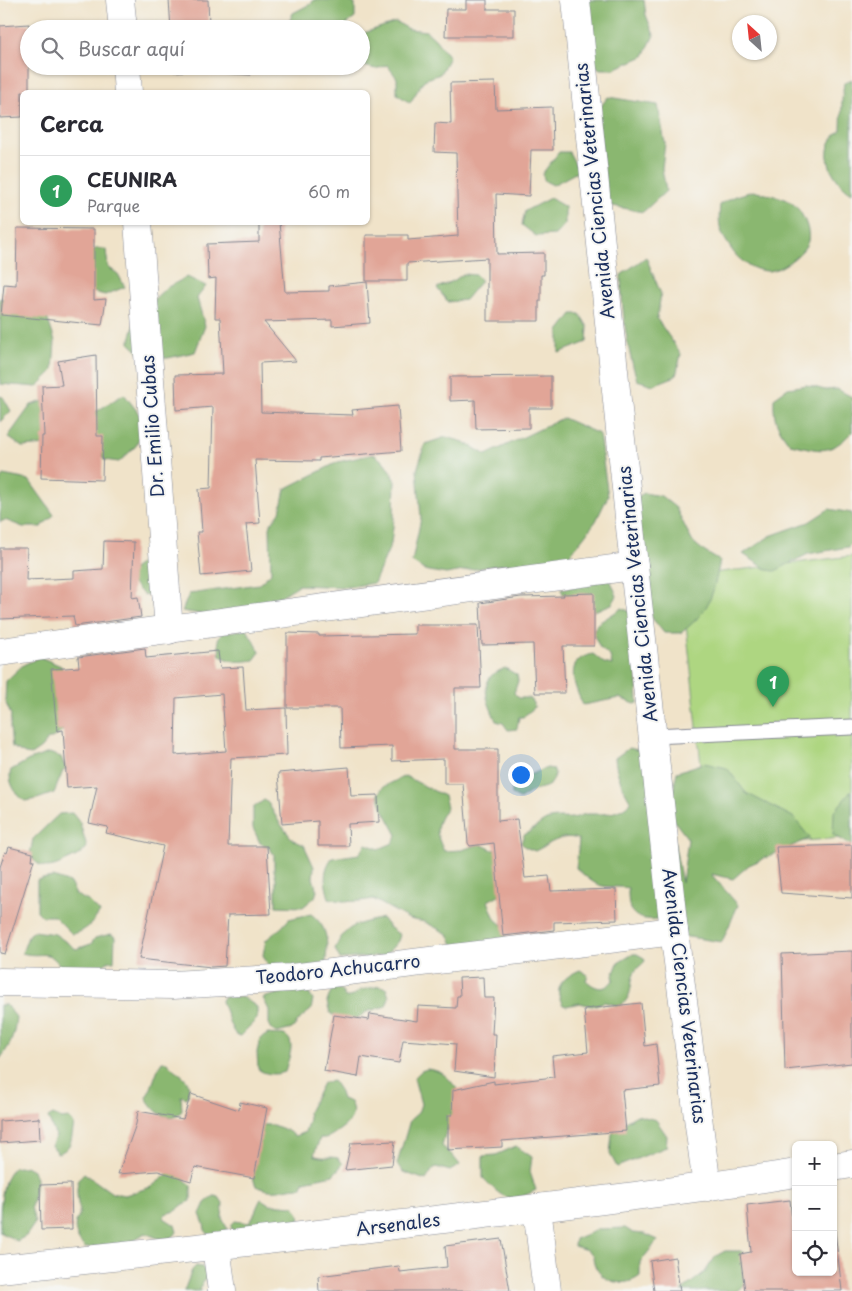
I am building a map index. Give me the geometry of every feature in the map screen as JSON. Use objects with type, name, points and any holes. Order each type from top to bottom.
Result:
[{"type":"street","points":[[120,0],[122,20]]},
{"type":"street","name":"Avenida Ciencias Veterinarias","points":[[576,0],[634,566],[674,931],[707,1187]]},
{"type":"street","points":[[127,75],[128,90]]},
{"type":"street","name":"Dr. Emilio Cubas","points":[[138,225],[169,630]]},
{"type":"street","points":[[0,652],[634,566]]},
{"type":"street","name":"Teodoro Achucarro","points":[[0,982],[173,985],[291,978],[674,931]]},
{"type":"street","points":[[837,1166],[852,1164]]},
{"type":"street","name":"Arsenales","points":[[0,1269],[216,1247],[707,1187],[792,1174]]},
{"type":"street","points":[[537,1208],[547,1291]]},
{"type":"street","points":[[216,1247],[222,1291]]},
{"type":"lane","points":[[653,736],[852,727]]},
{"type":"green space","points":[[313,0],[346,0],[355,4],[355,18],[352,20],[290,20],[293,13],[312,3]]},
{"type":"green space","points":[[584,0],[644,0],[646,15],[654,35],[644,56],[614,69],[600,69],[590,62]]},
{"type":"green space","points":[[396,22],[409,29],[426,31],[449,57],[440,74],[424,80],[410,103],[397,94],[397,78],[387,65],[376,69],[370,68],[370,31]]},
{"type":"green space","points":[[852,79],[852,193],[837,180],[832,172],[828,154],[829,145],[833,137],[841,130],[844,83]]},
{"type":"green space","points":[[608,97],[658,105],[665,143],[662,168],[666,191],[643,212],[608,205],[597,111]]},
{"type":"green space","points":[[559,152],[569,152],[579,171],[553,185],[545,181],[542,174]]},
{"type":"green space","points":[[753,191],[789,201],[800,211],[807,227],[808,241],[802,251],[784,265],[772,270],[762,271],[742,261],[724,238],[720,228],[720,204],[736,196]]},
{"type":"green space","points":[[550,198],[565,207],[565,224],[555,235],[536,236],[522,225],[525,211]]},
{"type":"green space","points":[[97,248],[106,250],[108,267],[118,274],[125,287],[105,295],[66,285],[81,261]]},
{"type":"green space","points":[[646,257],[661,294],[657,319],[681,354],[676,376],[653,385],[637,380],[633,367],[627,341],[621,275]]},
{"type":"green space","points":[[463,274],[476,275],[481,281],[465,300],[448,302],[437,288]]},
{"type":"green space","points":[[187,277],[206,286],[197,298],[205,326],[195,352],[168,358],[144,357],[129,343],[135,322],[151,302],[166,288]]},
{"type":"green space","points":[[0,298],[45,311],[55,341],[53,371],[37,387],[0,384]]},
{"type":"green space","points":[[572,314],[580,314],[588,327],[587,342],[559,353],[559,331]]},
{"type":"green space","points":[[807,385],[825,390],[837,389],[852,397],[852,432],[844,440],[830,448],[823,450],[790,444],[777,423],[774,412],[774,398],[788,388]]},
{"type":"green space","points":[[124,394],[146,423],[136,446],[119,462],[104,460],[91,420],[97,411]]},
{"type":"green space","points":[[0,396],[3,397],[11,411],[0,422]]},
{"type":"green space","points":[[46,400],[46,445],[22,447],[8,437],[31,405]]},
{"type":"green space","points":[[563,418],[599,434],[608,496],[596,521],[562,565],[498,565],[446,574],[424,570],[412,562],[421,518],[417,470],[425,444],[446,437],[464,442],[486,455]]},
{"type":"green space","points":[[374,454],[385,463],[395,479],[391,544],[374,583],[347,587],[299,585],[281,596],[218,617],[182,611],[189,594],[259,584],[271,573],[270,525],[280,512],[285,489],[338,462]]},
{"type":"green space","points":[[3,475],[29,480],[54,515],[41,527],[23,527],[5,520],[0,522],[0,481]]},
{"type":"green space","points":[[644,493],[661,496],[676,508],[692,541],[720,561],[715,584],[705,609],[681,633],[664,633],[652,618],[628,503]]},
{"type":"green space","points":[[829,509],[852,513],[852,542],[848,547],[808,554],[775,571],[768,570],[743,554],[770,536],[809,522]]},
{"type":"green space","points":[[852,556],[852,837],[710,849],[681,577]]},
{"type":"green space","points":[[146,559],[161,559],[171,581],[145,596],[130,581],[133,569]]},
{"type":"green space","points":[[610,579],[617,596],[612,604],[589,613],[567,603],[561,589]]},
{"type":"green space","points":[[622,608],[633,613],[638,703],[635,704],[619,698],[583,705],[574,682],[574,667],[578,661],[593,654],[604,663],[612,665],[610,656],[600,648],[593,633],[597,624]]},
{"type":"green space","points":[[247,629],[260,652],[254,660],[236,661],[220,655],[218,639],[222,633]]},
{"type":"green space","points":[[40,657],[61,666],[65,675],[66,727],[58,735],[47,740],[41,748],[31,755],[12,747],[11,715],[5,701],[6,681],[23,665]]},
{"type":"green space","points":[[505,668],[517,675],[518,681],[514,693],[519,698],[530,698],[535,707],[523,717],[519,717],[517,729],[508,730],[503,723],[496,721],[486,693],[486,687],[491,676]]},
{"type":"green space","points":[[629,748],[642,751],[669,811],[677,772],[704,763],[727,768],[746,793],[793,817],[810,838],[749,865],[733,879],[711,874],[738,905],[722,942],[675,935],[667,918],[647,919],[637,916],[630,909],[628,888],[599,885],[576,868],[579,840],[568,837],[562,838],[535,851],[521,843],[524,835],[547,820],[616,812],[631,802],[620,781],[615,758]],"holes":[[[669,814],[688,839],[682,883]]]},
{"type":"green space","points":[[49,753],[61,757],[66,769],[63,771],[54,793],[25,801],[18,795],[11,783],[11,770],[29,760]]},
{"type":"green space","points":[[547,768],[553,769],[555,774],[550,784],[520,799],[512,795],[512,783],[515,779],[515,774],[519,771],[529,775]]},
{"type":"green space","points":[[405,776],[444,796],[447,807],[438,824],[437,833],[444,851],[462,850],[480,844],[493,850],[505,848],[504,892],[488,901],[495,919],[503,926],[507,938],[457,952],[448,934],[425,922],[409,919],[373,899],[340,901],[329,898],[326,873],[332,858],[359,854],[366,844],[379,849],[393,843],[397,835],[383,809],[378,794],[383,787]]},
{"type":"green space","points":[[852,790],[852,845],[833,835],[834,812]]},
{"type":"green space","points":[[264,800],[267,801],[279,822],[293,840],[304,845],[314,867],[313,878],[317,891],[315,897],[303,907],[276,906],[274,855],[269,847],[260,843],[253,828],[253,808]]},
{"type":"green space","points":[[72,813],[80,823],[87,847],[78,855],[57,865],[47,867],[38,864],[30,855],[33,839],[59,814]]},
{"type":"green space","points":[[53,877],[70,883],[76,895],[90,902],[100,912],[91,924],[81,931],[72,934],[54,916],[42,916],[37,911],[37,880]]},
{"type":"green space","points":[[311,914],[323,927],[327,941],[325,973],[275,971],[268,965],[263,955],[266,940],[289,919]]},
{"type":"green space","points":[[382,918],[389,927],[400,935],[398,941],[385,956],[340,959],[335,949],[339,940],[348,930],[359,924]]},
{"type":"green space","points":[[34,931],[55,934],[76,949],[91,944],[95,938],[111,934],[115,937],[114,961],[109,961],[93,972],[64,972],[54,958],[45,955],[22,953],[29,934]]},
{"type":"green space","points":[[633,954],[644,958],[645,961],[635,971],[629,995],[620,1006],[604,1002],[592,1006],[580,1003],[563,1005],[560,999],[559,988],[561,983],[569,976],[580,970],[588,975],[586,980],[593,986],[601,988],[608,986],[614,979],[613,976],[618,963]]},
{"type":"green space","points":[[380,986],[386,988],[389,997],[386,1006],[366,1012],[358,1018],[349,1021],[330,1013],[327,1002],[332,988],[340,990],[345,997],[351,997],[361,990]]},
{"type":"green space","points":[[295,989],[308,993],[313,999],[311,1010],[292,1029],[277,1033],[273,1031],[269,1024],[269,1010],[263,998]]},
{"type":"green space","points":[[224,997],[244,998],[257,1007],[257,1019],[240,1036],[236,1035],[233,1031],[221,1002]]},
{"type":"green space","points":[[0,1005],[6,1005],[16,1017],[12,1039],[0,1059]]},
{"type":"green space","points":[[268,1034],[284,1035],[290,1042],[290,1052],[285,1072],[271,1074],[258,1069],[257,1052],[260,1039]]},
{"type":"green space","points":[[162,1062],[167,1062],[187,1080],[189,1090],[187,1098],[181,1096],[182,1111],[171,1117],[157,1111],[146,1097]]},
{"type":"green space","points":[[427,1069],[444,1075],[457,1089],[451,1122],[442,1146],[460,1165],[450,1171],[436,1167],[426,1180],[403,1172],[397,1164],[410,1120],[418,1113],[421,1104],[414,1078],[421,1071]]},
{"type":"green space","points":[[333,1081],[342,1099],[350,1102],[353,1111],[351,1119],[332,1135],[320,1138],[314,1155],[338,1158],[343,1164],[333,1175],[304,1181],[302,1187],[269,1190],[256,1186],[247,1161],[259,1125],[278,1127],[295,1136],[305,1132],[309,1119],[308,1112],[323,1083]]},
{"type":"green space","points":[[53,1115],[62,1119],[69,1118],[74,1124],[69,1146],[57,1154],[56,1150],[51,1146],[56,1136],[48,1118]]},
{"type":"green space","points":[[637,1115],[656,1120],[667,1136],[666,1147],[617,1167],[610,1154],[612,1134],[620,1125]]},
{"type":"green space","points":[[516,1146],[532,1157],[530,1172],[536,1190],[527,1195],[512,1198],[501,1195],[483,1178],[483,1156],[496,1155]]},
{"type":"green space","points":[[26,1166],[33,1170],[36,1179],[31,1207],[35,1223],[26,1236],[17,1241],[0,1232],[3,1187],[9,1172],[14,1168]]},
{"type":"green space","points":[[84,1173],[112,1193],[125,1195],[151,1187],[168,1174],[179,1173],[191,1186],[191,1201],[175,1211],[165,1214],[164,1218],[175,1225],[177,1232],[172,1238],[160,1239],[145,1233],[132,1243],[85,1248],[79,1240],[75,1229],[79,1216],[77,1186]]},
{"type":"green space","points":[[214,1196],[219,1197],[223,1203],[222,1218],[227,1228],[226,1233],[209,1235],[205,1230],[200,1214],[205,1203]]},
{"type":"green space","points":[[261,1199],[269,1204],[294,1206],[299,1214],[300,1222],[232,1231],[231,1225],[235,1221],[249,1223]]},
{"type":"green space","points":[[625,1228],[633,1233],[645,1234],[658,1240],[640,1262],[640,1276],[633,1280],[617,1282],[609,1280],[598,1271],[593,1255],[587,1250],[574,1246],[575,1239],[599,1229]]},
{"type":"green space","points":[[725,1251],[741,1251],[749,1261],[750,1271],[746,1282],[737,1291],[681,1291],[705,1272],[716,1256]]},
{"type":"green space","points":[[196,1266],[202,1267],[207,1272],[206,1279],[199,1288],[201,1291],[184,1291],[192,1270]]},
{"type":"building","points":[[169,0],[208,0],[209,20],[170,20]]},
{"type":"building","points":[[466,0],[487,0],[487,9],[514,9],[514,36],[445,36],[446,9],[466,9]]},
{"type":"building","points":[[20,25],[20,75],[29,75],[29,90],[20,90],[20,117],[0,118],[0,26]]},
{"type":"building","points":[[495,82],[496,109],[552,107],[553,150],[531,150],[529,196],[496,194],[497,254],[544,253],[544,275],[541,275],[539,321],[487,321],[487,258],[407,263],[407,281],[366,281],[366,235],[408,235],[408,240],[458,236],[456,153],[434,152],[435,123],[451,124],[450,83]]},
{"type":"building","points":[[259,225],[279,225],[285,292],[329,291],[329,286],[367,282],[370,323],[332,326],[332,320],[264,322],[296,361],[260,363],[261,412],[353,415],[352,410],[398,406],[401,451],[319,458],[319,461],[255,460],[260,523],[246,524],[251,571],[201,576],[197,532],[202,532],[199,489],[211,488],[213,407],[176,410],[175,375],[223,374],[220,318],[215,318],[216,278],[208,279],[207,244],[259,242]]},
{"type":"building","points":[[17,228],[94,229],[94,300],[106,299],[102,325],[1,315],[4,284],[16,285]]},
{"type":"building","points":[[96,355],[97,436],[103,436],[102,480],[41,478],[42,436],[44,436],[42,386],[62,385],[58,361]]},
{"type":"building","points":[[551,376],[551,408],[529,408],[529,428],[476,429],[475,400],[450,401],[450,377]]},
{"type":"building","points":[[104,541],[134,542],[132,598],[138,597],[141,617],[75,626],[73,616],[0,619],[0,548],[27,548],[26,580],[74,578],[74,571],[103,569]]},
{"type":"building","points":[[594,593],[594,646],[563,646],[565,693],[535,693],[533,644],[482,645],[480,603],[521,597]]},
{"type":"building","points":[[415,625],[478,625],[481,688],[455,688],[455,749],[498,749],[498,821],[517,819],[525,878],[549,876],[551,891],[616,889],[617,920],[554,922],[554,930],[503,936],[494,843],[470,846],[468,843],[463,784],[444,784],[444,759],[392,761],[392,746],[341,748],[340,708],[287,708],[287,633],[319,634],[319,636],[415,634]]},
{"type":"building","points":[[145,648],[146,658],[218,651],[220,668],[243,667],[246,710],[286,708],[287,755],[231,758],[228,846],[267,846],[271,914],[228,915],[225,966],[211,967],[139,959],[163,846],[106,833],[108,827],[89,823],[97,786],[67,788],[63,730],[57,731],[51,669],[79,667],[78,657]],"holes":[[[222,694],[226,751],[175,755],[176,698]]]},
{"type":"building","points":[[349,767],[351,796],[378,795],[379,822],[348,824],[349,846],[318,846],[318,821],[282,824],[278,773]]},
{"type":"building","points":[[852,845],[852,898],[781,893],[776,847]]},
{"type":"building","points":[[9,847],[33,853],[32,860],[34,860],[5,954],[0,953],[0,867],[5,852],[7,853]]},
{"type":"building","points":[[852,951],[852,1063],[785,1070],[782,954]]},
{"type":"building","points":[[483,977],[484,998],[494,998],[492,1034],[496,1034],[494,1077],[454,1071],[456,1044],[403,1040],[399,1063],[361,1057],[358,1077],[324,1071],[334,1015],[369,1020],[370,1014],[417,1021],[418,1006],[456,1008],[457,996],[460,996],[459,978]]},
{"type":"building","points":[[641,1003],[645,1046],[656,1044],[660,1086],[622,1090],[626,1131],[502,1141],[502,1147],[448,1150],[448,1115],[452,1115],[453,1090],[494,1081],[494,1084],[554,1077],[552,1056],[588,1052],[584,1009]]},
{"type":"building","points":[[191,1094],[239,1110],[240,1102],[267,1108],[254,1178],[195,1167],[191,1181],[158,1171],[118,1174],[136,1124],[138,1111],[183,1119]]},
{"type":"building","points":[[39,1118],[40,1140],[0,1143],[0,1121]]},
{"type":"building","points":[[395,1141],[392,1165],[345,1170],[351,1143]]},
{"type":"building","points":[[71,1184],[72,1229],[41,1230],[40,1185]]},
{"type":"building","points":[[790,1200],[792,1218],[792,1276],[837,1276],[837,1248],[842,1291],[745,1291],[740,1254],[751,1252],[747,1205]]},
{"type":"building","points":[[501,1239],[510,1291],[319,1291],[318,1276],[399,1266],[400,1272],[447,1267],[445,1246]]},
{"type":"building","points":[[675,1257],[680,1291],[654,1291],[650,1261]]},
{"type":"place","name":"CEUNIRA","points":[[773,707]]}]
